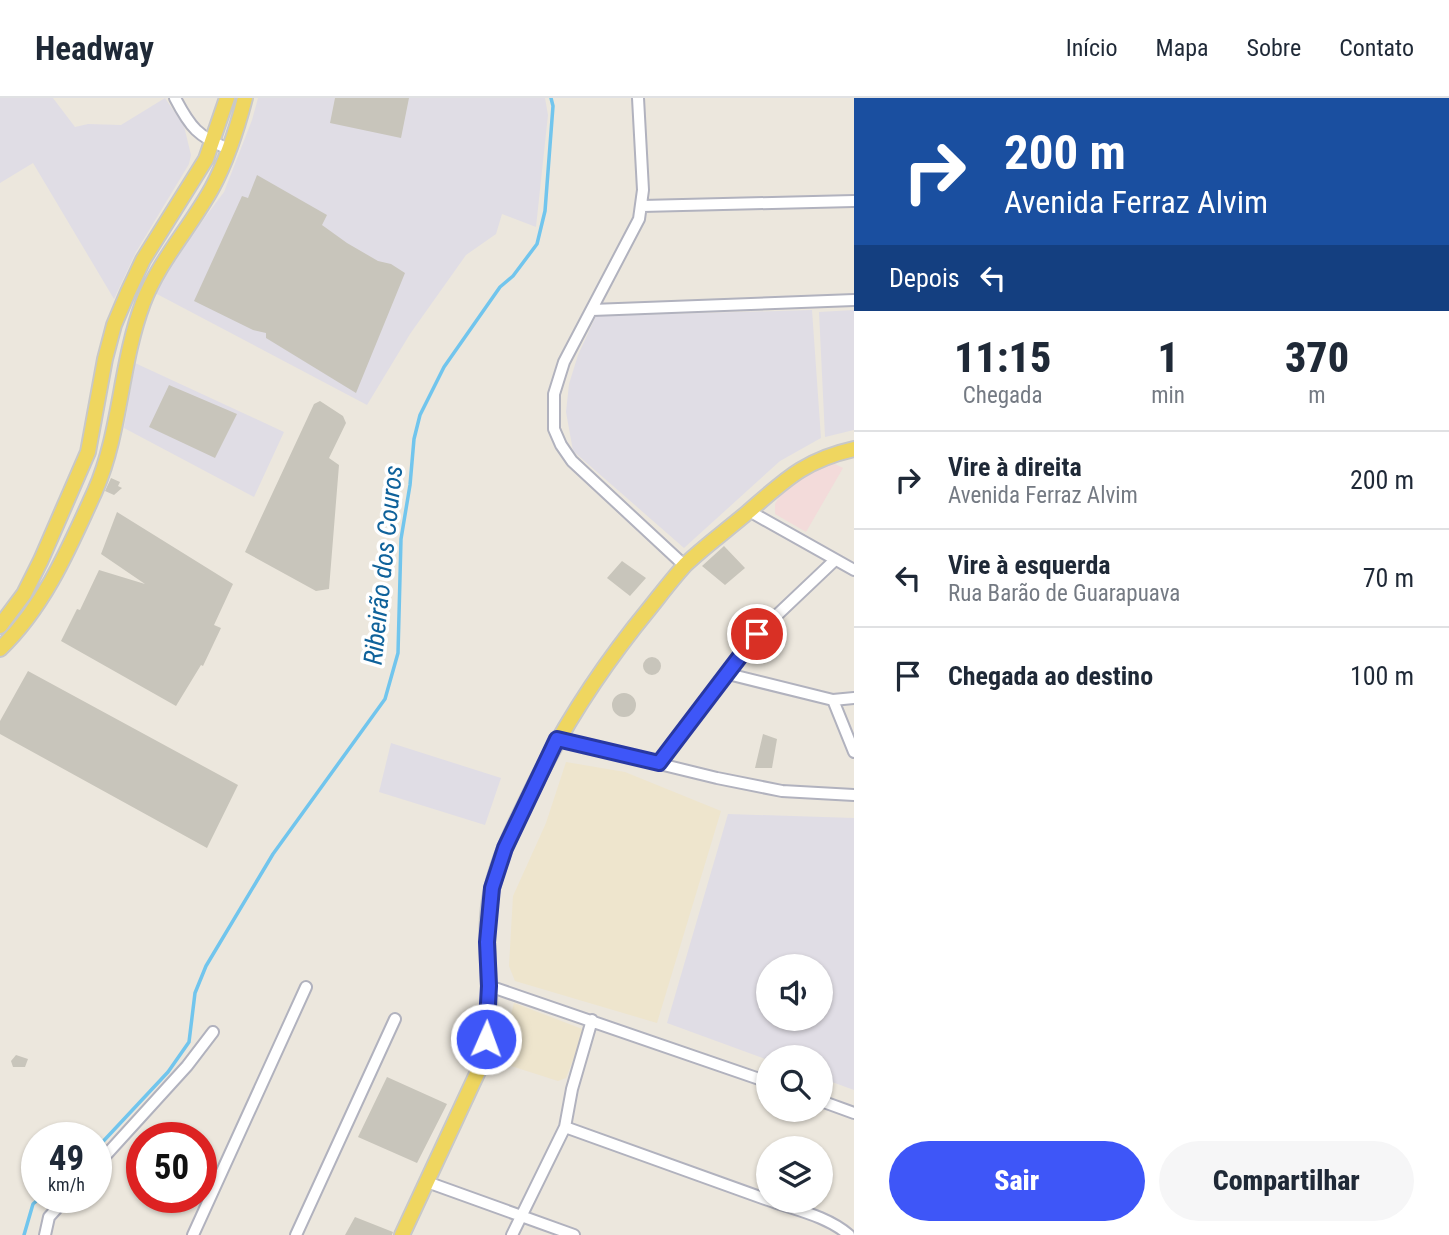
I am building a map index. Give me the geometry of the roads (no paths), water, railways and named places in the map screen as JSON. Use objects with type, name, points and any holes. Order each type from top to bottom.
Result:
[{"type":"main road","points":[[0,626],[24,594],[88,452],[107,350],[131,284],[156,239],[197,176],[213,143],[227,98]]},
{"type":"main road","points":[[0,649],[17,632],[36,606],[90,502],[102,474],[126,361],[144,302],[162,265],[212,189],[229,149],[245,98]]},
{"type":"main road","points":[[402,1235],[482,1063],[489,986],[488,911],[495,877],[521,813],[557,739],[624,639],[685,566],[794,473],[815,460],[850,452]]},
{"type":"street","points":[[175,98],[191,127],[200,136],[229,149]]},
{"type":"street","points":[[638,98],[642,206],[639,219],[564,362],[553,405],[554,429],[572,461],[685,566]]},
{"type":"street","points":[[642,206],[854,201]]},
{"type":"street","points":[[592,310],[854,300]]},
{"type":"street","points":[[749,511],[854,570]]},
{"type":"street","points":[[659,763],[757,634],[835,560]]},
{"type":"street","points":[[728,674],[833,700],[854,698]]},
{"type":"street","points":[[833,700],[854,752]]},
{"type":"street","points":[[557,739],[782,791],[854,795]]},
{"type":"street","points":[[489,986],[756,1078]]},
{"type":"street","points":[[193,1235],[306,987]]},
{"type":"street","points":[[296,1235],[395,1019]]},
{"type":"street","points":[[512,1235],[565,1127],[572,1090],[592,1020]]},
{"type":"street","points":[[112,1148],[187,1066],[213,1032]]},
{"type":"street","points":[[833,1105],[854,1112]]},
{"type":"street","points":[[565,1127],[756,1196]]},
{"type":"street","points":[[427,1182],[574,1235]]},
{"type":"street","points":[[44,1235],[53,1213]]},
{"type":"street","points":[[806,1213],[827,1220],[849,1235]]},
{"type":"waterway","name":"Ribeirão dos Couros","points":[[112,1132],[168,1072],[189,1042],[195,993],[206,966],[273,854],[385,699],[398,653],[401,539],[414,439],[420,415],[444,367],[500,287],[513,276],[537,244],[545,211],[553,106],[551,98]]},
{"type":"waterway","name":"Ribeirão dos Couros","points":[[24,1235],[30,1213]]}]
